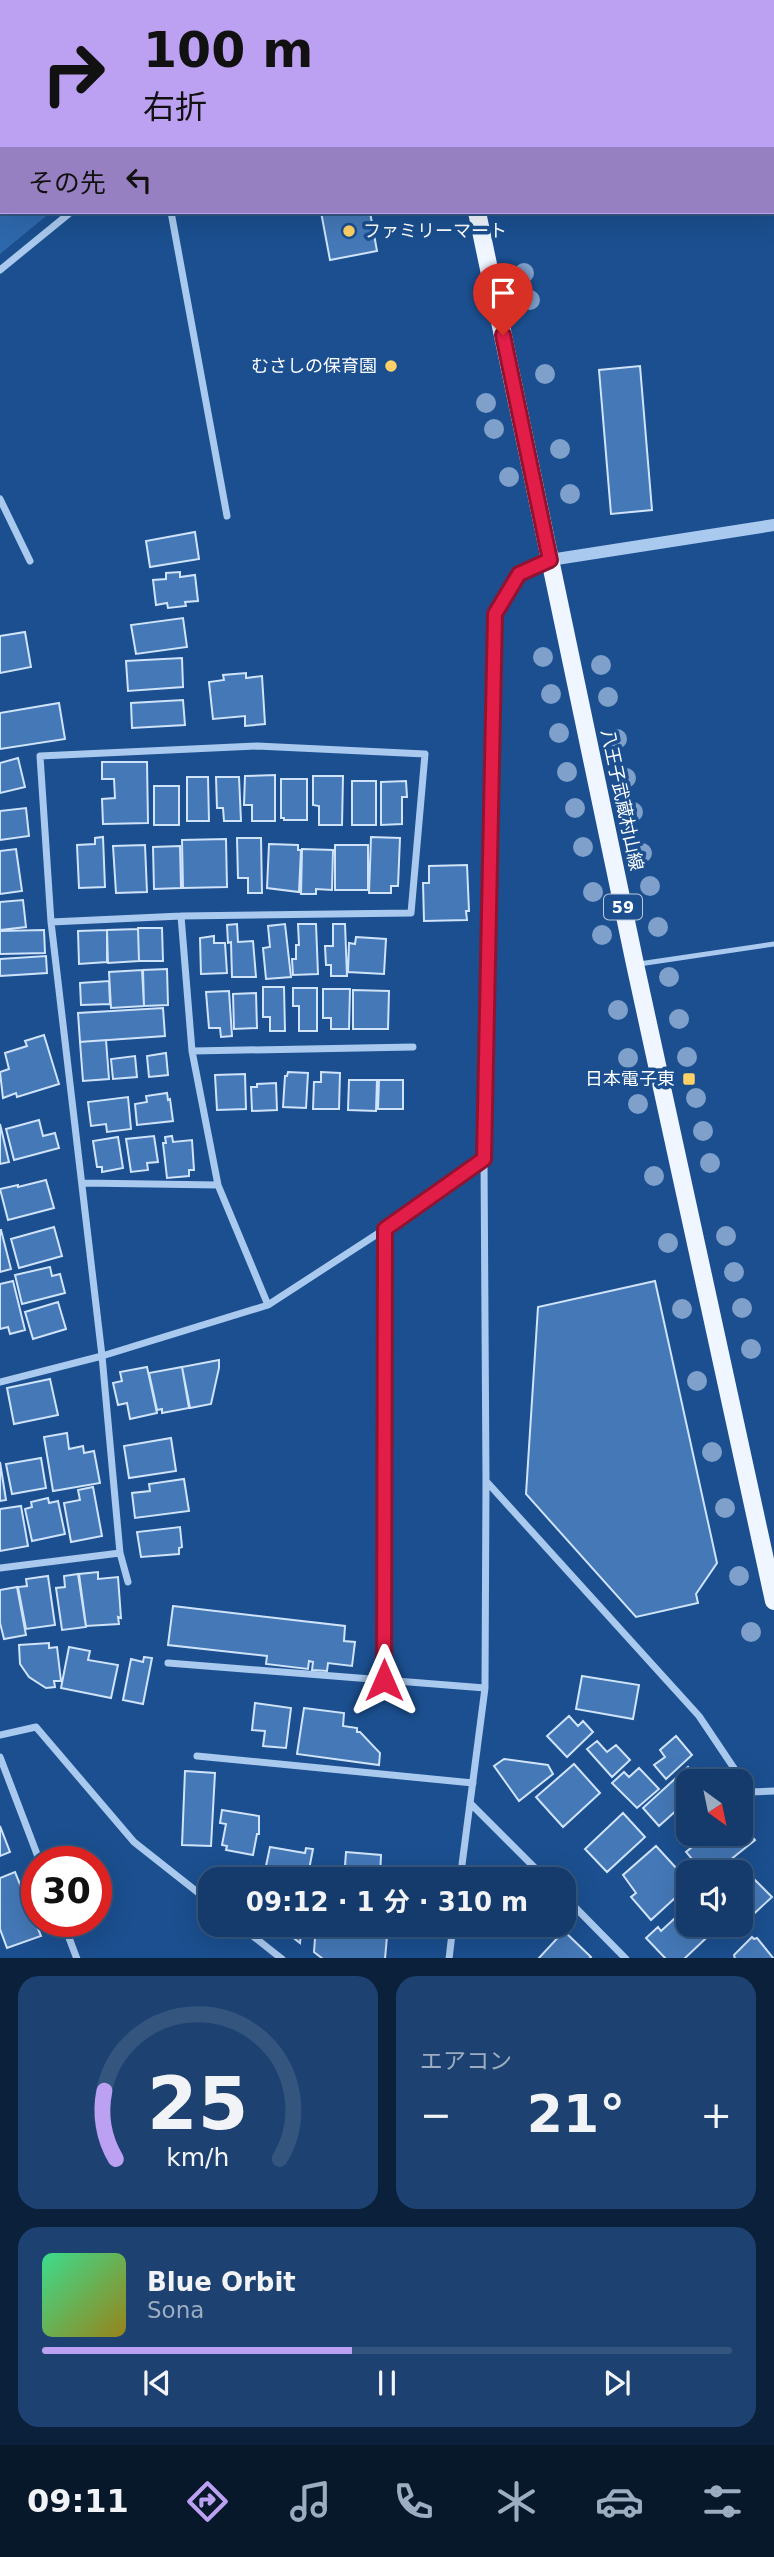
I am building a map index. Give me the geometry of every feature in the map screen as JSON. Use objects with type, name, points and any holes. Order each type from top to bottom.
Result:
[{"type":"main road","name":"八王子武蔵村山線","points":[[477,214],[635,964],[774,1601]]},
{"type":"street","points":[[0,270],[69,214]]},
{"type":"street","points":[[171,214],[227,516]]},
{"type":"street","points":[[0,499],[30,561]]},
{"type":"street","points":[[462,1867],[485,1688],[484,1159],[495,614],[519,574],[550,560],[774,525]]},
{"type":"street","points":[[51,922],[181,916],[411,913],[425,754],[257,746],[40,756],[51,922],[102,1356],[120,1553],[128,1582]]},
{"type":"street","points":[[181,916],[192,1051],[218,1185],[268,1305]]},
{"type":"street","points":[[192,1051],[413,1047]]},
{"type":"street","points":[[0,1382],[102,1356],[268,1305],[385,1229],[484,1159]]},
{"type":"street","points":[[83,1183],[218,1185]]},
{"type":"street","points":[[384,1680],[385,1229]]},
{"type":"street","points":[[486,1481],[699,1716],[750,1793],[774,1791]]},
{"type":"street","points":[[0,1568],[120,1553]]},
{"type":"street","points":[[167,1662],[485,1688]]},
{"type":"street","points":[[0,1735],[36,1727],[134,1842],[198,1893]]},
{"type":"street","points":[[197,1756],[473,1783]]},
{"type":"street","points":[[0,1757],[34,1846]]},
{"type":"street","points":[[470,1803],[534,1867]]},
{"type":"street","points":[[576,1908],[626,1958]]},
{"type":"street","points":[[69,1937],[77,1958]]},
{"type":"street","points":[[255,1937],[282,1958]]},
{"type":"street","points":[[449,1958],[452,1937]]},
{"type":"lane","points":[[635,964],[774,944]]},
{"type":"shaded area","points":[[0,214],[49,214],[0,254]]},
{"type":"building","name":"ファミリーマート","points":[[321,214],[370,214],[377,251],[330,260]]},
{"type":"building","points":[[640,366],[652,510],[611,514],[599,370]]},
{"type":"building","points":[[195,532],[199,559],[150,567],[146,541]]},
{"type":"building","points":[[180,572],[180,577],[195,575],[198,601],[185,602],[186,606],[168,608],[167,603],[156,605],[153,580],[166,579],[166,573]]},
{"type":"building","points":[[183,618],[187,647],[136,654],[131,625]]},
{"type":"building","points":[[25,632],[31,667],[0,673],[0,636]]},
{"type":"building","points":[[182,658],[183,687],[128,691],[126,661]]},
{"type":"building","points":[[246,673],[246,678],[262,676],[265,724],[245,726],[245,716],[213,719],[209,682],[224,680],[223,675]]},
{"type":"building","points":[[183,700],[185,725],[132,728],[131,703]]},
{"type":"building","points":[[59,703],[65,739],[0,749],[0,713]]},
{"type":"building","points":[[18,758],[25,787],[0,793],[0,763]]},
{"type":"building","points":[[102,762],[147,762],[148,823],[103,824],[102,799],[115,798],[114,779],[102,779]]},
{"type":"building","points":[[275,775],[275,821],[252,821],[252,805],[244,805],[245,776]]},
{"type":"building","points":[[313,776],[343,776],[342,825],[319,825],[319,806],[313,805]]},
{"type":"building","points":[[187,777],[208,777],[209,821],[187,821]]},
{"type":"building","points":[[216,777],[239,777],[241,821],[224,821],[223,808],[217,808]]},
{"type":"building","points":[[281,779],[307,779],[307,820],[281,818]]},
{"type":"building","points":[[352,781],[376,781],[376,825],[352,825]]},
{"type":"building","points":[[406,781],[407,797],[402,797],[402,824],[381,825],[381,782]]},
{"type":"building","points":[[154,786],[179,786],[179,825],[154,825]]},
{"type":"building","points":[[26,808],[29,836],[0,840],[0,811]]},
{"type":"building","points":[[103,837],[105,887],[79,888],[77,845],[95,844],[95,838]]},
{"type":"building","points":[[371,837],[400,838],[398,886],[391,886],[391,893],[369,893]]},
{"type":"building","points":[[237,838],[261,838],[262,893],[248,893],[248,878],[238,878]]},
{"type":"building","points":[[226,839],[227,887],[183,888],[182,840]]},
{"type":"building","points":[[269,844],[298,845],[298,850],[301,850],[299,892],[267,888]]},
{"type":"building","points":[[145,845],[147,892],[116,893],[113,846]]},
{"type":"building","points":[[335,845],[368,845],[368,890],[335,890]]},
{"type":"building","points":[[180,846],[181,888],[154,889],[153,847]]},
{"type":"building","points":[[16,849],[22,891],[0,894],[0,851]]},
{"type":"building","points":[[302,849],[333,850],[332,890],[316,889],[316,894],[301,894]]},
{"type":"building","points":[[467,865],[467,920],[424,921],[423,883],[429,883],[429,866]]},
{"type":"building","points":[[23,900],[26,927],[0,930],[0,902]]},
{"type":"building","points":[[237,924],[238,942],[253,941],[256,977],[232,977],[231,942],[228,943],[227,925]]},
{"type":"building","points":[[285,924],[291,977],[266,979],[263,948],[270,947],[268,926]]},
{"type":"building","points":[[298,924],[316,924],[318,974],[293,975],[292,959],[296,959],[296,945],[299,945]]},
{"type":"building","points":[[333,924],[345,924],[347,976],[331,976],[331,965],[326,965],[325,946],[333,946]]},
{"type":"building","points":[[138,928],[162,928],[163,961],[139,961]]},
{"type":"building","points":[[138,929],[139,961],[108,963],[107,930]]},
{"type":"building","points":[[44,930],[45,953],[0,954],[0,931]]},
{"type":"building","points":[[107,930],[107,962],[79,964],[78,931]]},
{"type":"building","points":[[214,936],[214,943],[225,943],[227,973],[201,974],[200,938]]},
{"type":"building","points":[[356,937],[386,939],[384,974],[348,972],[349,943],[355,944]]},
{"type":"building","points":[[46,956],[47,973],[0,976],[0,959]]},
{"type":"building","points":[[167,969],[168,1005],[144,1006],[143,970]]},
{"type":"building","points":[[142,970],[144,1006],[111,1008],[109,972]]},
{"type":"building","points":[[109,981],[110,1004],[81,1005],[80,983]]},
{"type":"building","points":[[263,987],[284,987],[285,1031],[270,1031],[270,1017],[263,1017]]},
{"type":"building","points":[[293,988],[317,988],[317,1031],[299,1031],[299,1006],[293,1006]]},
{"type":"building","points":[[323,989],[350,989],[349,1029],[331,1029],[331,1018],[323,1018]]},
{"type":"building","points":[[353,990],[389,991],[388,1029],[353,1029]]},
{"type":"building","points":[[229,991],[232,1036],[221,1037],[220,1028],[209,1028],[206,992]]},
{"type":"building","points":[[256,993],[257,1028],[234,1029],[233,994]]},
{"type":"building","points":[[163,1008],[165,1036],[80,1042],[78,1013]]},
{"type":"building","points":[[44,1035],[59,1084],[17,1097],[16,1093],[3,1098],[0,1072],[9,1069],[5,1053],[27,1046],[25,1041]]},
{"type":"building","points":[[106,1040],[109,1079],[83,1081],[80,1042]]},
{"type":"building","points":[[166,1053],[168,1075],[149,1077],[147,1056]]},
{"type":"building","points":[[135,1056],[137,1077],[113,1079],[111,1059]]},
{"type":"building","points":[[288,1072],[308,1073],[306,1108],[283,1107],[285,1076]]},
{"type":"building","points":[[321,1072],[340,1073],[339,1109],[313,1109],[314,1082],[321,1082]]},
{"type":"building","points":[[245,1074],[246,1109],[217,1110],[215,1075]]},
{"type":"building","points":[[349,1080],[377,1080],[376,1111],[348,1110]]},
{"type":"building","points":[[379,1080],[403,1080],[403,1109],[378,1109]]},
{"type":"building","points":[[276,1083],[277,1110],[252,1111],[251,1087]]},
{"type":"building","points":[[167,1093],[173,1121],[137,1125],[135,1104],[147,1102],[146,1096]]},
{"type":"building","points":[[128,1097],[131,1129],[107,1132],[106,1124],[91,1126],[88,1102]]},
{"type":"building","points":[[39,1120],[43,1136],[55,1133],[59,1148],[14,1160],[6,1129]]},
{"type":"building","points":[[0,1124],[9,1162],[0,1164]]},
{"type":"building","points":[[154,1136],[158,1162],[147,1163],[148,1170],[131,1172],[126,1139]]},
{"type":"building","points":[[172,1136],[173,1142],[192,1140],[194,1170],[189,1170],[189,1176],[167,1178],[163,1143],[166,1143],[165,1137]]},
{"type":"building","points":[[118,1137],[123,1168],[102,1172],[102,1167],[97,1167],[93,1141]]},
{"type":"building","points":[[46,1180],[54,1208],[8,1220],[0,1189]]},
{"type":"building","points":[[54,1227],[62,1256],[19,1268],[11,1239]]},
{"type":"building","points":[[0,1230],[11,1269],[0,1272]]},
{"type":"building","points":[[50,1267],[52,1276],[60,1274],[65,1293],[22,1304],[15,1275]]},
{"type":"building","points":[[13,1281],[25,1330],[10,1334],[8,1327],[0,1329],[0,1284]]},
{"type":"building","points":[[655,1281],[717,1563],[696,1594],[698,1603],[636,1617],[526,1494],[538,1307]]},
{"type":"building","points":[[58,1302],[66,1329],[33,1339],[25,1312]]},
{"type":"building","points":[[219,1360],[211,1404],[190,1408],[182,1367]]},
{"type":"building","points":[[147,1367],[157,1413],[130,1419],[127,1403],[118,1405],[113,1383],[122,1381],[120,1372]]},
{"type":"building","points":[[182,1367],[189,1408],[162,1413],[162,1409],[157,1410],[149,1373]]},
{"type":"building","points":[[50,1379],[58,1415],[14,1424],[7,1388]]},
{"type":"building","points":[[67,1433],[69,1449],[83,1446],[84,1453],[94,1451],[100,1483],[53,1491],[44,1437]]},
{"type":"building","points":[[171,1438],[176,1471],[129,1478],[124,1446]]},
{"type":"building","points":[[41,1458],[46,1488],[12,1494],[6,1464]]},
{"type":"building","points":[[0,1462],[6,1500],[0,1501]]},
{"type":"building","points":[[184,1479],[189,1511],[135,1518],[132,1493],[150,1491],[149,1484]]},
{"type":"building","points":[[93,1487],[102,1536],[71,1542],[64,1503],[80,1500],[78,1490]]},
{"type":"building","points":[[48,1498],[49,1503],[58,1501],[65,1534],[32,1541],[25,1509],[32,1507],[31,1502]]},
{"type":"building","points":[[21,1506],[28,1546],[0,1551],[0,1509]]},
{"type":"building","points":[[180,1527],[182,1547],[179,1548],[179,1554],[141,1557],[137,1532]]},
{"type":"building","points":[[98,1572],[98,1579],[118,1577],[121,1618],[118,1617],[119,1624],[86,1626],[79,1574]]},
{"type":"building","points":[[78,1574],[86,1627],[62,1630],[56,1588],[65,1587],[64,1576]]},
{"type":"building","points":[[48,1576],[55,1625],[26,1629],[18,1587],[27,1586],[26,1579]]},
{"type":"building","points":[[17,1587],[26,1635],[4,1639],[0,1623],[0,1590]]},
{"type":"building","points":[[173,1606],[345,1626],[344,1641],[355,1642],[352,1666],[328,1663],[327,1671],[312,1670],[313,1662],[309,1661],[308,1669],[266,1664],[267,1656],[168,1645]]},
{"type":"building","points":[[49,1643],[49,1648],[57,1647],[61,1681],[54,1681],[55,1687],[46,1688],[29,1677],[20,1664],[19,1645]]},
{"type":"building","points":[[69,1647],[90,1651],[88,1660],[118,1665],[111,1698],[61,1688]]},
{"type":"building","points":[[144,1657],[152,1658],[143,1704],[123,1700],[131,1659],[143,1662]]},
{"type":"building","points":[[582,1676],[639,1685],[633,1719],[576,1709]]},
{"type":"building","points":[[255,1703],[291,1708],[286,1748],[263,1746],[265,1731],[252,1730]]},
{"type":"building","points":[[304,1708],[344,1713],[343,1726],[357,1728],[357,1732],[380,1753],[379,1765],[297,1754]]},
{"type":"building","points":[[569,1716],[578,1726],[583,1721],[593,1732],[567,1757],[547,1736]]},
{"type":"building","points":[[676,1736],[692,1755],[666,1779],[654,1765],[665,1757],[660,1750]]},
{"type":"building","points":[[597,1741],[607,1752],[616,1745],[630,1760],[612,1777],[587,1749]]},
{"type":"building","points":[[504,1759],[548,1765],[553,1774],[519,1801],[494,1766]]},
{"type":"building","points":[[574,1764],[600,1793],[563,1827],[536,1797]]},
{"type":"building","points":[[639,1768],[659,1789],[637,1808],[612,1783],[624,1772],[629,1777]]},
{"type":"building","points":[[185,1771],[215,1773],[211,1846],[182,1845]]},
{"type":"building","points":[[676,1778],[676,1811],[659,1826],[643,1808]]},
{"type":"building","points":[[222,1810],[259,1816],[259,1834],[253,1855],[226,1850],[227,1846],[222,1845],[226,1824],[220,1823]]},
{"type":"building","points":[[623,1813],[645,1837],[607,1872],[585,1849]]},
{"type":"building","points":[[0,1826],[10,1852],[0,1856]]},
{"type":"building","points":[[656,1846],[676,1868],[676,1897],[651,1920],[631,1897],[636,1893],[623,1875]]},
{"type":"building","points":[[693,1846],[748,1846],[730,1860],[693,1860],[686,1852]]},
{"type":"building","points":[[270,1847],[305,1853],[306,1848],[313,1849],[310,1867],[266,1867]]},
{"type":"building","points":[[346,1852],[381,1855],[380,1867],[345,1867]]},
{"type":"building","points":[[15,1872],[21,1887],[21,1937],[38,1937],[7,1948],[0,1929],[0,1878]]},
{"type":"building","points":[[753,1880],[772,1897],[753,1915]]},
{"type":"building","points":[[676,1917],[676,1937],[707,1937],[685,1958],[665,1958],[646,1938],[658,1927],[661,1931]]},
{"type":"building","points":[[315,1937],[387,1937],[385,1958],[322,1958],[314,1952]]},
{"type":"building","points":[[558,1937],[570,1937],[590,1958],[539,1958]]},
{"type":"building","points":[[752,1937],[757,1938],[773,1958],[735,1958],[734,1955]]},
{"type":"place","name":"ファミリーマート","points":[[349,231]]},
{"type":"place","name":"むさしの保育園","points":[[391,366]]},
{"type":"place","name":"日本電子東","points":[[689,1079]]},
{"type":"route","points":[[384,1680],[385,1229],[484,1159],[495,614],[519,574],[550,560],[503,335]]}]
